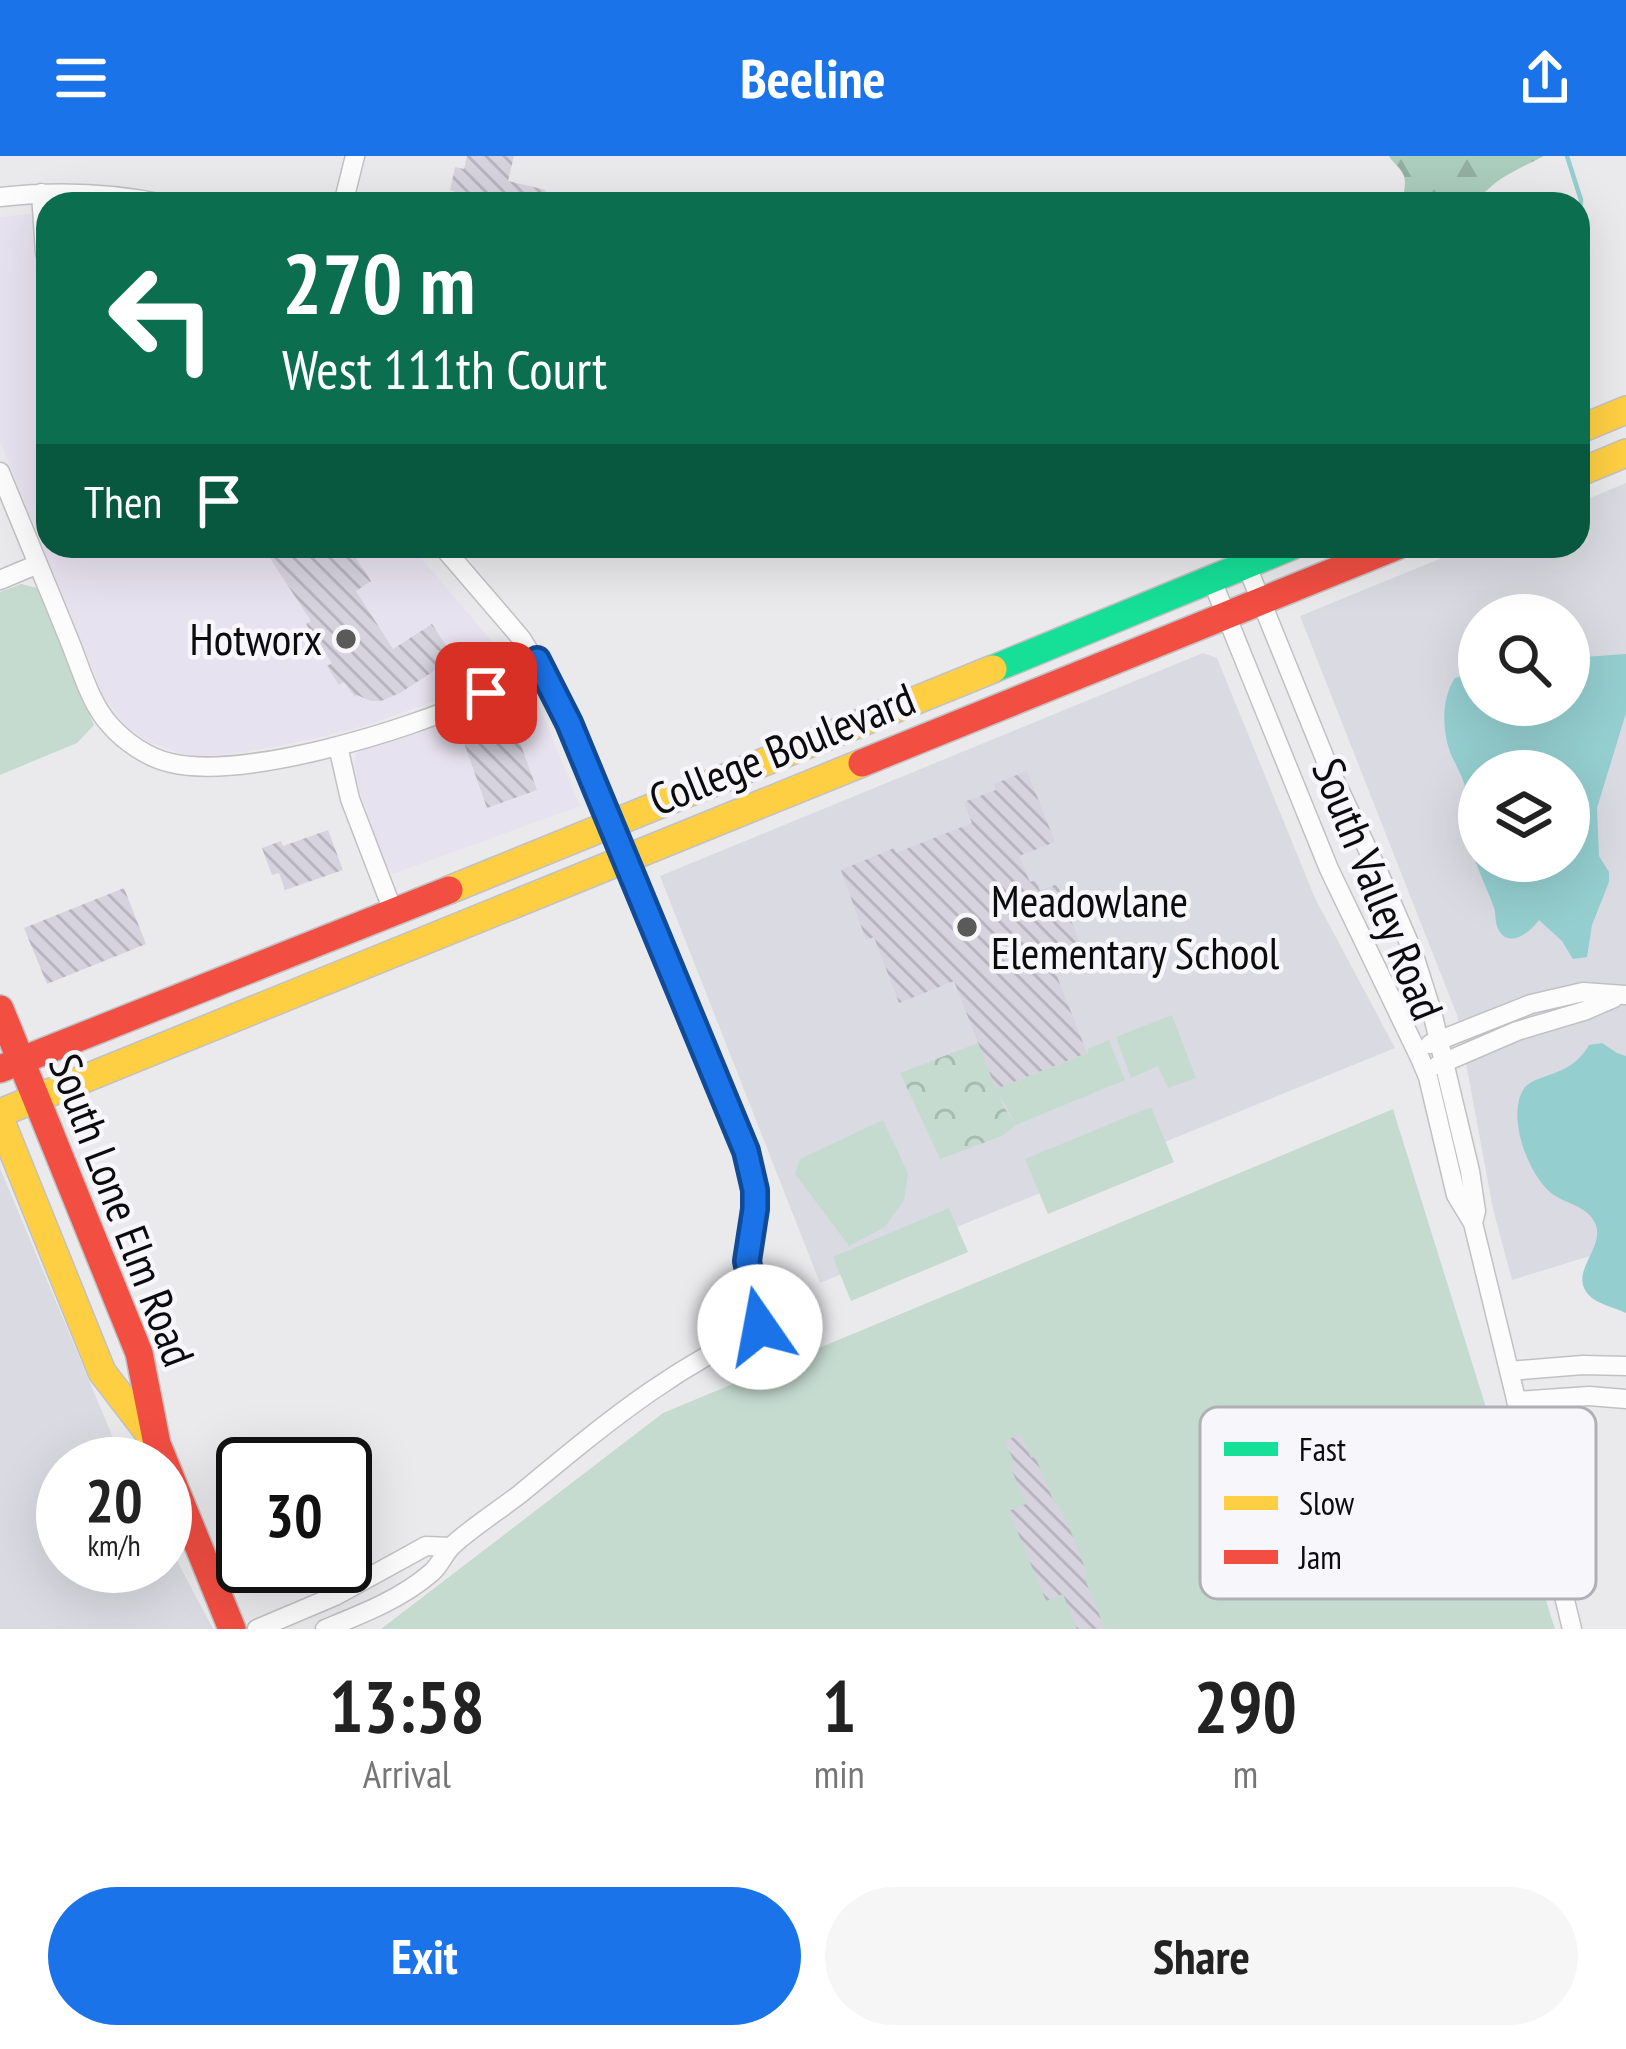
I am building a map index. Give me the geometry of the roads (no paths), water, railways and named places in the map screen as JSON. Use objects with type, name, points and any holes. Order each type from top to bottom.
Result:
[{"type":"main road","points":[[1590,425],[1626,410]]},
{"type":"main road","points":[[1590,468],[1626,453]]},
{"type":"main road","name":"College Boulevard","points":[[10,1065],[611,826],[1261,558]]},
{"type":"main road","name":"College Boulevard","points":[[0,1116],[1368,558]]},
{"type":"main road","name":"South Lone Elm Road","points":[[0,1009],[10,1065],[36,1099],[139,1353],[156,1437]]},
{"type":"main road","name":"South Lone Elm Road","points":[[0,1116],[103,1372],[152,1437]]},
{"type":"main road","name":"South Lone Elm Road","points":[[192,1530],[232,1629]]},
{"type":"street","points":[[347,192],[355,156]]},
{"type":"street","points":[[0,196],[36,193]]},
{"type":"street","points":[[0,472],[103,716],[141,751],[174,764],[267,760],[338,746],[474,699],[537,660]]},
{"type":"street","points":[[452,558],[537,660],[569,723],[733,1118],[751,1170],[755,1209],[747,1261],[760,1327]]},
{"type":"street","points":[[0,580],[38,564]]},
{"type":"street","name":"South Valley Road","points":[[1246,564],[1328,766],[1413,952],[1470,1171],[1476,1211],[1473,1223]]},
{"type":"street","name":"South Valley Road","points":[[1211,578],[1329,868],[1424,1069],[1456,1195],[1473,1223],[1517,1407]]},
{"type":"street","points":[[338,746],[350,799],[393,911]]},
{"type":"street","points":[[1415,1049],[1531,1004],[1582,992],[1622,996]]},
{"type":"street","points":[[1424,1069],[1622,996]]},
{"type":"street","points":[[326,1629],[404,1592],[435,1570],[450,1547],[662,1382],[760,1327],[797,1312]]},
{"type":"street","points":[[1509,1371],[1626,1366]]},
{"type":"street","points":[[1516,1401],[1589,1396],[1626,1399]]},
{"type":"street","points":[[257,1629],[335,1596],[427,1546],[450,1547]]},
{"type":"street","name":"South Valley Road","points":[[1565,1599],[1572,1629]]},
{"type":"water","points":[[1626,654],[1626,713],[1597,808],[1599,856],[1609,882],[1592,925],[1587,957],[1573,959],[1539,920],[1518,937],[1506,937],[1497,926],[1484,882],[1590,882],[1590,750],[1458,750],[1458,770],[1444,722],[1455,678],[1458,726],[1590,726],[1590,657]]},
{"type":"water","points":[[1602,1043],[1626,1056],[1626,1313],[1592,1298],[1585,1289],[1582,1280],[1596,1242],[1595,1223],[1587,1212],[1542,1183],[1522,1144],[1517,1115],[1528,1084],[1572,1064],[1589,1045]]},
{"type":"waterway","points":[[1567,156],[1578,192]]},
{"type":"place","name":"Hotworx","points":[[346,639]]},
{"type":"place","name":"Meadowlane Elementary School","points":[[967,927]]}]
